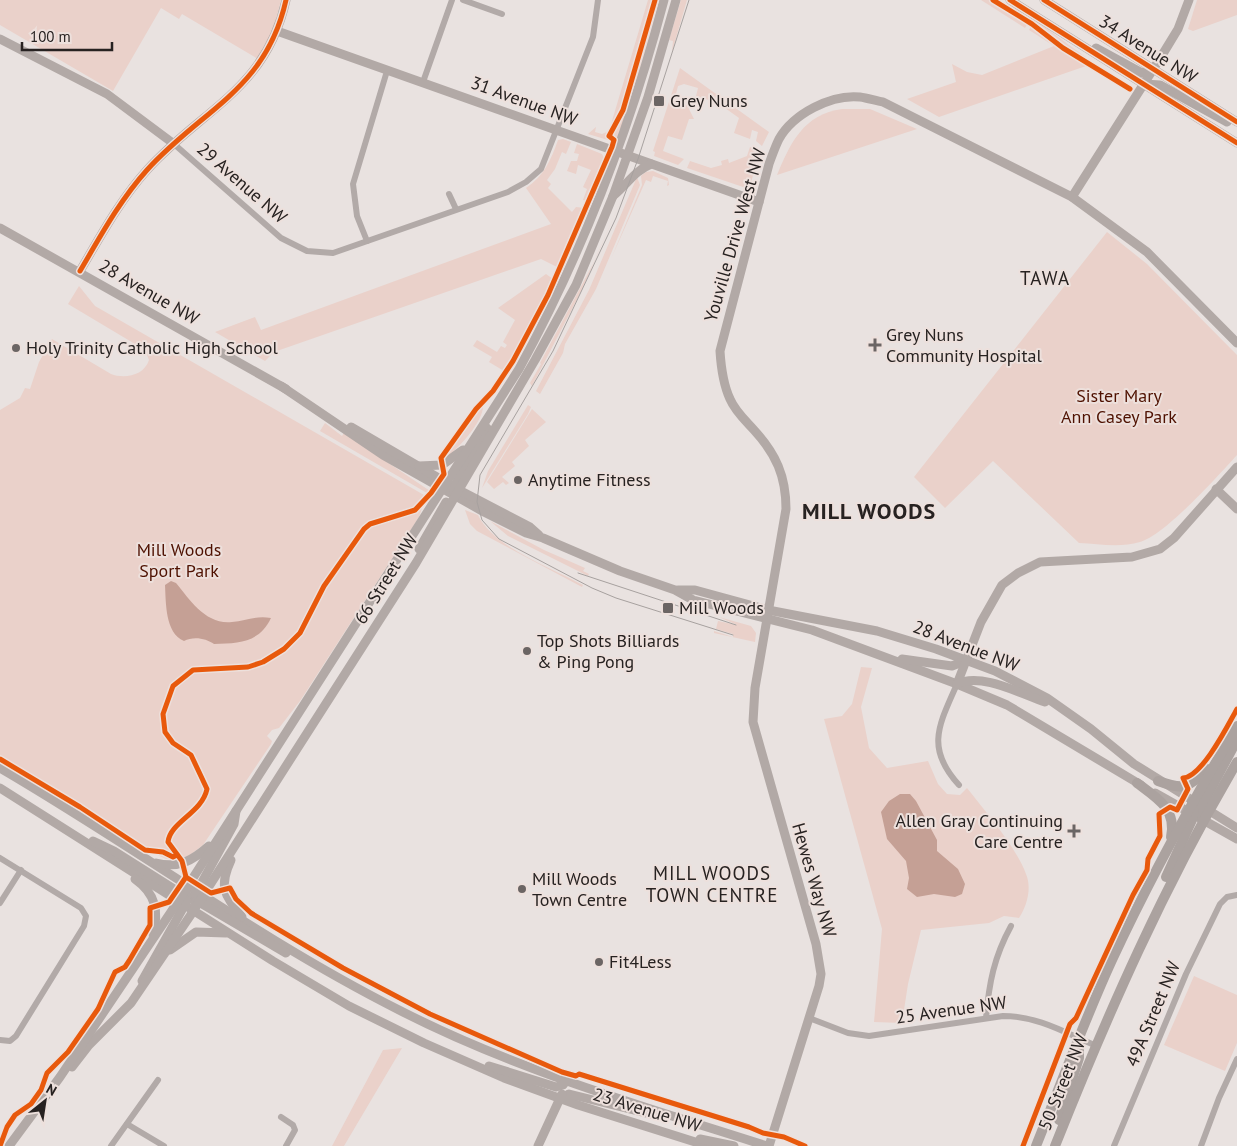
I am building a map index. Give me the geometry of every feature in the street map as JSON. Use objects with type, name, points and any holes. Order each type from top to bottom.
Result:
[{"type":"main road","points":[[80,272],[131,189],[174,144],[251,76],[278,31],[286,0]]},
{"type":"main road","name":"66 Street NW","points":[[9,1146],[45,1097],[151,941],[191,900],[240,838],[387,609],[451,490],[470,443],[519,369],[547,316],[596,209],[639,91],[664,0]]},
{"type":"main road","name":"66 Street NW","points":[[45,1097],[89,1045],[132,1003],[140,991],[165,952],[191,900],[188,886],[236,808],[451,490],[576,284],[628,156],[676,0]]},
{"type":"main road","name":"34 Avenue NW","points":[[1010,0],[1237,143]]},
{"type":"main road","name":"34 Avenue NW","points":[[1044,0],[1237,122]]},
{"type":"main road","points":[[1072,197],[1178,29],[1189,0]]},
{"type":"main road","points":[[1043,21],[1142,73],[1154,69]]},
{"type":"main road","name":"31 Avenue NW","points":[[278,31],[760,202]]},
{"type":"main road","name":"29 Avenue NW","points":[[0,39],[107,94],[174,144]]},
{"type":"main road","points":[[1144,84],[1160,85],[1237,127]]},
{"type":"main road","name":"Youville Drive West NW","points":[[767,615],[786,509],[786,488],[781,469],[772,452],[730,401],[723,379],[720,351],[776,147],[793,121],[810,109],[827,102],[859,97],[883,102],[1072,197],[1147,252],[1237,343]]},
{"type":"main road","points":[[613,196],[623,188],[635,173],[651,164]]},
{"type":"main road","name":"28 Avenue NW","points":[[0,228],[281,386],[416,465],[451,490]]},
{"type":"main road","name":"28 Avenue NW","points":[[281,386],[383,455],[451,490],[526,533],[543,538],[620,571],[675,590],[696,590],[812,630],[957,684],[1007,706],[1137,783],[1237,828]]},
{"type":"main road","points":[[451,490],[489,425],[490,414]]},
{"type":"main road","points":[[416,465],[442,465],[470,443]]},
{"type":"main road","points":[[957,684],[981,622],[1002,585],[1018,573],[1040,562],[1132,557],[1160,549],[1174,538],[1237,467]]},
{"type":"main road","points":[[1216,489],[1237,509]]},
{"type":"main road","name":"28 Avenue NW","points":[[767,615],[877,632],[967,660],[994,671],[1064,709],[1197,811],[1237,839]]},
{"type":"main road","name":"Hewes Way NW","points":[[767,615],[753,701],[753,722],[818,957],[820,974],[819,986],[768,1146]]},
{"type":"main road","points":[[882,656],[952,666],[967,660]]},
{"type":"main road","points":[[957,684],[967,680],[980,680],[1064,709]]},
{"type":"main road","name":"50 Street NW","points":[[1054,1146],[1094,1045],[1197,811],[1233,740],[1237,726]]},
{"type":"main road","points":[[1158,781],[1177,788],[1197,779],[1233,740]]},
{"type":"main road","name":"50 Street NW","points":[[1036,1146],[1079,1038],[1116,953],[1168,847],[1237,762]]},
{"type":"main road","points":[[0,768],[150,860],[188,886]]},
{"type":"main road","points":[[1137,783],[1156,798],[1171,816],[1173,826],[1168,847]]},
{"type":"main road","name":"23 Avenue NW","points":[[0,788],[117,862],[191,900],[245,922],[338,978],[439,1030],[566,1081],[768,1146]]},
{"type":"main road","points":[[140,991],[142,978],[191,900],[234,824],[236,808]]},
{"type":"main road","points":[[78,837],[97,842],[191,900],[275,947],[338,978]]},
{"type":"main road","points":[[240,838],[227,870],[223,889],[245,922]]},
{"type":"main road","points":[[150,860],[174,865],[189,862],[217,839]]},
{"type":"main road","points":[[117,862],[143,884],[154,900],[156,922],[151,941]]},
{"type":"main road","name":"23 Avenue NW","points":[[191,900],[230,933],[349,1006],[464,1060],[560,1099],[708,1146]]},
{"type":"main road","points":[[165,952],[196,932],[230,933]]},
{"type":"main road","points":[[1054,1146],[1061,1113],[1079,1058],[1079,1038]]},
{"type":"main road","points":[[464,1060],[556,1087],[563,1085],[566,1081]]},
{"type":"main road","points":[[538,1146],[560,1099],[566,1081]]},
{"type":"main road","points":[[560,1099],[569,1094],[650,1114],[682,1118]]},
{"type":"main road","points":[[1041,1146],[1050,1110]]},
{"type":"main road","points":[[672,1134],[734,1146]]},
{"type":"street","points":[[423,82],[452,0]]},
{"type":"street","points":[[463,0],[502,14]]},
{"type":"street","name":"29 Avenue NW","points":[[174,144],[271,229],[292,245],[308,251],[333,253],[513,190],[541,169],[593,37],[598,0]]},
{"type":"street","points":[[367,241],[357,216],[353,184],[387,71]]},
{"type":"street","points":[[449,194],[456,210]]},
{"type":"street","points":[[957,684],[941,725],[938,746],[940,760],[959,785]]},
{"type":"street","points":[[0,858],[81,908],[86,916],[84,926],[18,1033],[10,1041],[0,1040]]},
{"type":"street","points":[[0,903],[21,870]]},
{"type":"street","name":"49A Street NW","points":[[1114,1146],[1186,974],[1220,904],[1227,896],[1237,895]]},
{"type":"street","points":[[986,1018],[990,978],[1001,944],[1011,926]]},
{"type":"street","name":"25 Avenue NW","points":[[809,1018],[848,1033],[868,1036],[986,1018],[1019,1016],[1034,1018],[1094,1045]]},
{"type":"street","points":[[1201,1146],[1219,1098],[1237,1059]]},
{"type":"street","points":[[111,1146],[158,1080]]},
{"type":"street","points":[[281,1117],[293,1126],[295,1130],[286,1146]]},
{"type":"street","points":[[127,1124],[164,1146]]},
{"type":"green space","points":[[0,0],[281,0],[274,27],[258,59],[182,14],[179,19],[161,8],[113,91],[0,25]]},
{"type":"green space","points":[[648,0],[653,0],[623,108],[608,140],[588,134],[596,127],[595,132],[602,134],[609,131]]},
{"type":"green space","points":[[656,0],[659,0],[631,99],[618,136],[614,139],[611,137],[624,112]]},
{"type":"green space","points":[[681,0],[687,0],[672,52],[673,41],[669,40]]},
{"type":"green space","points":[[981,0],[991,0],[1028,23],[1025,28]]},
{"type":"green space","points":[[995,0],[1014,7],[1027,15],[1086,57],[1088,62]]},
{"type":"green space","points":[[1197,0],[1237,0],[1237,15],[1193,31],[1188,29]]},
{"type":"green space","points":[[1031,26],[1087,64],[1086,66],[939,117],[907,99],[956,82],[952,64],[967,72],[982,75],[1054,46],[1029,30]]},
{"type":"green space","points":[[680,68],[769,132],[762,146],[756,141],[758,132],[752,130],[750,139],[734,133],[739,118],[718,103],[696,96],[698,88],[684,84],[678,86],[674,101],[687,105],[694,119],[689,119],[682,140],[668,136],[663,151],[684,159],[678,165],[654,156],[655,152],[653,151]]},
{"type":"green space","points":[[842,109],[870,109],[917,129],[777,175],[787,152],[800,132],[818,117]]},
{"type":"green space","points":[[563,139],[571,142],[566,154],[562,152],[555,169],[547,180],[551,184],[548,188],[572,212],[576,207],[584,208],[559,268],[541,259],[274,352],[265,361],[215,332],[255,317],[261,330],[551,224],[526,188],[542,173],[550,161],[558,140]]},
{"type":"green space","points":[[577,144],[602,154],[604,158],[587,201],[583,200],[587,189],[583,187],[591,170],[578,165],[576,174],[567,171],[571,161],[577,161],[579,154],[574,153]]},
{"type":"green space","points":[[750,147],[760,152],[749,189],[687,168],[690,161],[711,168],[722,165],[721,161],[728,159],[729,163],[747,156]]},
{"type":"green space","points":[[653,171],[668,178],[669,185],[667,186],[668,181],[653,176],[651,182],[646,180],[611,259],[642,185],[641,176],[646,172]]},
{"type":"green space","points":[[637,177],[640,185],[596,289],[540,394],[536,391],[589,290]]},
{"type":"green space","points":[[625,191],[582,290],[532,386],[530,383],[593,264]]},
{"type":"green space","name":"Sister Mary Ann Casey Park","points":[[1107,232],[1147,264],[1237,355],[1237,455],[1177,517],[1151,537],[1132,544],[1079,543],[993,461],[945,508],[914,477]]},
{"type":"green space","points":[[546,274],[553,279],[504,371],[489,362],[492,357],[473,346],[477,340],[497,352],[501,346],[505,348],[507,345],[503,342],[515,320],[498,308]]},
{"type":"green space","name":"Mill Woods Sport Park","points":[[79,286],[95,306],[424,495],[418,504],[422,508],[419,517],[300,701],[279,728],[272,730],[267,736],[272,741],[271,744],[203,845],[186,858],[166,859],[153,853],[0,756],[0,410],[20,398],[25,388],[30,389],[39,362],[52,339],[111,374],[133,375],[143,370],[149,360],[145,350],[68,304]]},
{"type":"green space","points":[[483,404],[475,427],[462,443],[443,460],[443,456]]},
{"type":"green space","points":[[528,405],[531,407],[528,414],[482,488],[488,471]]},
{"type":"green space","points":[[532,409],[546,422],[525,440],[529,446],[512,462],[515,466],[502,477],[509,483],[506,485],[503,482],[494,489],[487,482]]},
{"type":"green space","points":[[325,423],[342,436],[344,433],[430,491],[427,493],[320,431]]},
{"type":"green space","points":[[465,510],[478,515],[496,537],[510,547],[524,556],[583,585],[582,587],[477,531],[470,524]]},
{"type":"green space","points":[[490,521],[544,550],[585,568],[583,571],[589,574],[588,576],[508,536]]},
{"type":"green space","points":[[719,617],[751,626],[756,633],[755,642],[714,633],[714,631],[733,637],[733,634],[716,629],[718,621],[737,625]]},
{"type":"green space","points":[[861,667],[872,668],[861,707],[869,748],[887,768],[928,761],[938,784],[947,794],[960,795],[967,788],[1000,830],[1015,853],[1026,874],[1029,885],[1026,902],[1019,918],[1004,916],[989,923],[921,930],[908,984],[902,1023],[874,1022],[882,929],[824,719],[842,716],[852,704]]},
{"type":"green space","points":[[1194,976],[1237,995],[1237,1043],[1225,1071],[1164,1045]]},
{"type":"green space","points":[[402,1048],[344,1146],[332,1146],[383,1050]]},
{"type":"shaded area","points":[[171,581],[176,583],[193,604],[214,620],[232,622],[256,618],[271,618],[261,632],[254,637],[240,642],[214,644],[199,638],[184,641],[173,631],[168,617],[165,585]]},
{"type":"shaded area","points":[[900,794],[910,794],[916,801],[937,840],[937,851],[958,869],[965,884],[962,894],[955,897],[934,894],[917,897],[907,889],[909,878],[906,861],[887,839],[881,812],[889,801]]},
{"type":"tram line","points":[[689,0],[638,159],[616,218],[553,351],[480,475],[477,502],[482,520],[499,539],[592,588],[616,598],[733,635]]},
{"type":"tram line","points":[[578,573],[736,625]]},
{"type":"cycle path","points":[[80,271],[119,206],[147,170],[168,149],[230,96],[264,56],[277,31],[286,0]]},
{"type":"cycle path","points":[[655,0],[623,110],[609,136],[614,140],[612,147],[548,295],[513,361],[493,391],[476,409],[441,458],[444,474],[431,493],[415,510],[370,524],[364,529],[324,586],[300,633],[284,649],[263,662],[248,667],[193,670],[173,686],[163,714],[165,732],[173,743],[191,755],[207,789],[199,805],[174,829],[168,842],[182,861],[186,877],[211,893],[230,888],[236,899],[251,913],[343,968],[430,1014],[562,1072],[576,1076],[579,1074],[763,1133],[784,1137],[805,1146]]},
{"type":"cycle path","points":[[993,0],[1032,24],[1063,48],[1130,89]]},
{"type":"cycle path","points":[[1010,0],[1237,143]]},
{"type":"cycle path","points":[[1044,0],[1237,122]]},
{"type":"cycle path","points":[[1023,1146],[1070,1024],[1076,1018],[1133,895],[1147,870],[1148,859],[1160,836],[1159,814],[1170,807],[1177,810],[1188,789],[1183,778],[1198,769],[1206,760],[1237,709]]},
{"type":"cycle path","points":[[0,759],[80,807],[145,850],[163,852],[173,857],[177,855]]},
{"type":"cycle path","points":[[0,1146],[7,1127],[15,1115],[31,1104],[41,1090],[47,1073],[68,1052],[98,1009],[115,972],[125,967],[129,961],[150,925],[150,908],[169,902],[186,877]]},
{"type":"place","name":"Grey Nuns","points":[[659,101]]},
{"type":"place","name":"Grey Nuns Community Hospital","points":[[875,345]]},
{"type":"place","name":"Holy Trinity Catholic High School","points":[[16,348]]},
{"type":"place","name":"Anytime Fitness","points":[[518,480]]},
{"type":"place","name":"Mill Woods","points":[[668,608]]},
{"type":"place","name":"Top Shots Billiards & Ping Pong","points":[[527,651]]},
{"type":"place","name":"Allen Gray Continuing Care Centre","points":[[1074,831]]},
{"type":"place","name":"Mill Woods Town Centre","points":[[522,889]]},
{"type":"place","name":"Fit4Less","points":[[599,962]]},
{"type":"district","name":"TAWA","points":[[1045,278]]},
{"type":"district","name":"MILL WOODS","points":[[869,511]]},
{"type":"district","name":"MILL WOODS TOWN CENTRE","points":[[712,884]]}]
